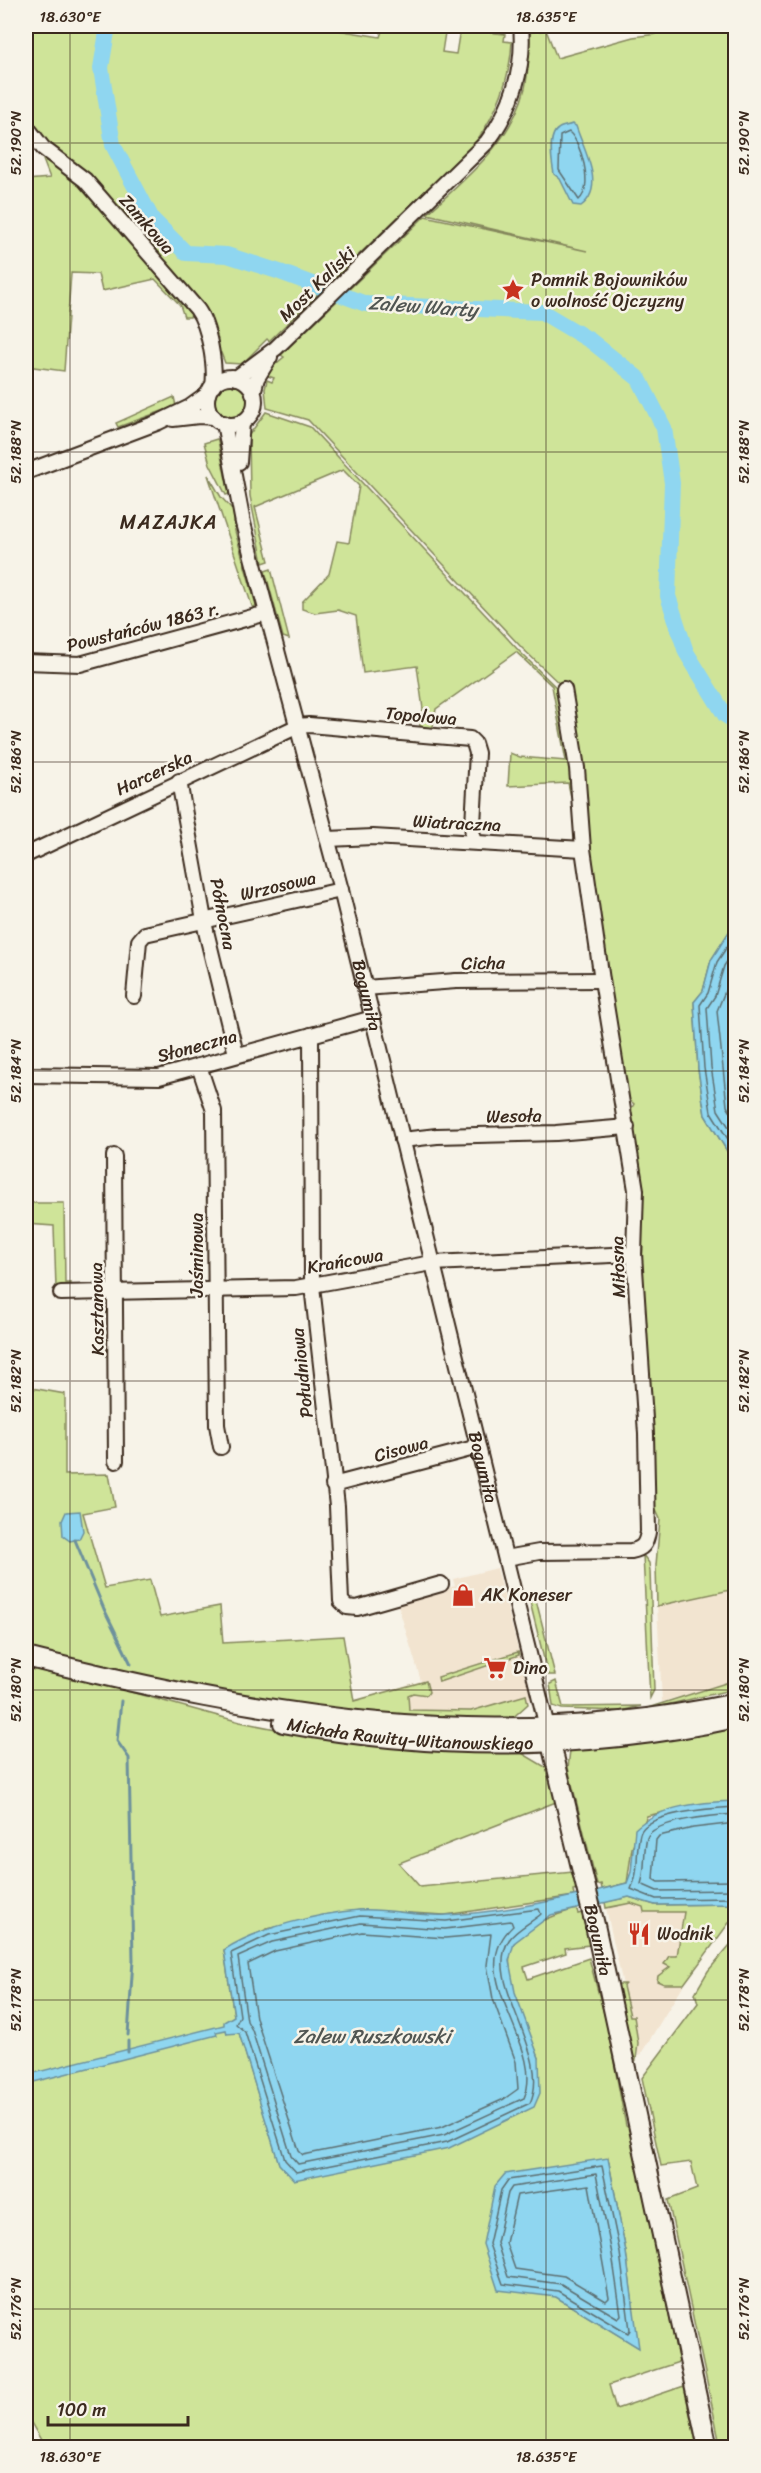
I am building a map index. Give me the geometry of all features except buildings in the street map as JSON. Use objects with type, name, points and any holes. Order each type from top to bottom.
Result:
[{"type":"main road","name":"Michała Rawity-Witanowskiego","points":[[26,1657],[220,1710],[348,1734],[454,1744],[549,1735],[677,1730],[735,1718]]},
{"type":"main road","name":"Michała Rawity-Witanowskiego","points":[[549,1735],[735,1703]]},
{"type":"main road","name":"Bogumiła","points":[[549,1735],[586,1887],[708,2448]]},
{"type":"street","name":"Most Kaliski","points":[[276,348],[476,156],[498,128],[518,77],[522,51],[521,26]]},
{"type":"street","name":"Zamkowa","points":[[26,126],[43,148],[85,180],[197,309],[206,324],[214,363],[210,390]]},
{"type":"street","points":[[26,472],[159,422],[190,407],[220,380],[233,377],[276,348]]},
{"type":"street","points":[[159,422],[199,416],[242,422],[252,411],[257,378],[276,348]]},
{"type":"street","points":[[214,363],[248,385],[253,393]]},
{"type":"street","points":[[210,390],[208,406],[219,420]]},
{"type":"street","name":"Bogumiła","points":[[219,420],[238,491],[243,523],[366,988],[549,1735]]},
{"type":"street","name":"Bogumiła","points":[[238,491],[242,422]]},
{"type":"street","name":"Powstańców 1863 r.","points":[[26,662],[80,664],[267,613]]},
{"type":"street","name":"Miłosna","points":[[506,1558],[539,1552],[640,1549],[646,1543],[648,1520],[646,1434],[634,1254],[636,1190],[583,849],[577,768],[564,689]]},
{"type":"street","name":"Harcerska","points":[[26,855],[298,726]]},
{"type":"street","name":"Topolowa","points":[[298,726],[470,739],[474,742],[477,753],[472,842]]},
{"type":"street","name":"Północna","points":[[179,781],[205,921],[236,1054]]},
{"type":"street","name":"Wiatraczna","points":[[328,839],[373,837],[583,849]]},
{"type":"street","name":"Wrzosowa","points":[[134,996],[141,937],[341,890]]},
{"type":"street","name":"Cicha","points":[[366,988],[446,981],[602,980]]},
{"type":"street","name":"Słoneczna","points":[[26,1075],[159,1077],[373,1018]]},
{"type":"street","name":"Południowa","points":[[311,1035],[312,1286],[343,1604],[357,1608],[441,1584]]},
{"type":"street","name":"Jaśminowa","points":[[199,1066],[214,1111],[214,1290],[218,1425],[221,1447]]},
{"type":"street","name":"Wesoła","points":[[402,1140],[436,1136],[556,1133],[627,1127]]},
{"type":"street","name":"Kasztanowa","points":[[114,1156],[116,1461]]},
{"type":"street","name":"Krańcowa","points":[[61,1293],[312,1286],[432,1263],[634,1254]]},
{"type":"street","name":"Cisowa","points":[[333,1485],[478,1447]]},
{"type":"shaded area","points":[[497,1568],[531,1699],[527,1703],[452,1718],[353,1701],[421,1681],[397,1602],[455,1586],[453,1579]]},
{"type":"shaded area","points":[[735,1589],[735,1680],[662,1702],[657,1606]]},
{"type":"shaded area","points":[[631,1903],[643,1907],[644,1912],[685,1912],[677,1957],[671,1956],[670,1967],[658,1976],[664,1984],[684,1984],[639,2057],[606,1908]]},
{"type":"green space","points":[[26,26],[338,26],[338,30],[380,37],[383,28],[391,30],[392,26],[446,26],[442,52],[456,54],[460,29],[505,34],[504,41],[512,42],[511,56],[501,95],[490,120],[475,143],[269,341],[267,339],[242,364],[225,363],[221,353],[218,354],[210,320],[199,305],[53,154],[26,121]]},
{"type":"green space","points":[[656,26],[735,26],[736,922],[711,960],[703,991],[694,1002],[698,1069],[705,1115],[735,1164],[735,1589],[657,1606],[656,1565],[660,1519],[655,1508],[640,1293],[643,1247],[628,1248],[628,1208],[636,1209],[637,1150],[629,1113],[634,1104],[625,1096],[564,688],[522,648],[308,420],[267,408],[265,389],[267,380],[272,382],[274,378],[268,376],[272,367],[284,357],[281,355],[425,216],[587,251],[427,214],[486,158],[510,125],[525,88],[530,32],[546,30],[557,58],[633,37],[656,34]]},
{"type":"green space","points":[[43,160],[83,183],[192,311],[190,317],[184,317],[180,305],[155,279],[102,291],[98,274],[71,273],[64,371],[26,366],[26,180],[50,178]]},
{"type":"green space","points":[[231,385],[243,389],[247,401],[243,413],[231,417],[219,413],[215,401],[219,389]]},
{"type":"green space","points":[[174,397],[176,406],[118,427],[116,423]]},
{"type":"green space","points":[[266,412],[310,427],[521,653],[561,692],[576,776],[574,810],[568,783],[508,786],[510,753],[520,757],[566,761],[552,686],[516,652],[436,709],[432,732],[419,730],[423,709],[417,666],[363,673],[356,616],[338,610],[315,613],[302,609],[302,602],[329,574],[337,541],[349,543],[359,486],[343,470],[255,507],[269,561],[263,563],[250,496],[249,435]]},
{"type":"green space","points":[[217,439],[229,494],[226,495],[210,464],[204,443]]},
{"type":"green space","points":[[208,475],[221,497],[233,510],[235,531],[256,605],[253,609]]},
{"type":"green space","points":[[271,569],[289,639],[283,637],[265,571]]},
{"type":"green space","points":[[26,1203],[64,1203],[65,1283],[71,1283],[70,1289],[56,1288],[54,1226],[26,1224]]},
{"type":"green space","points":[[26,1387],[65,1394],[65,1475],[109,1474],[115,1507],[83,1513],[105,1588],[150,1580],[160,1617],[220,1606],[223,1643],[343,1636],[354,1701],[426,1681],[429,1692],[427,1695],[413,1693],[408,1695],[409,1710],[471,1711],[526,1695],[528,1704],[508,1722],[305,1709],[113,1669],[26,1647]]},
{"type":"green space","points":[[643,1555],[649,1563],[650,1571],[654,1690],[650,1698]]},
{"type":"green space","points":[[536,1600],[555,1675],[548,1675],[530,1602]]},
{"type":"green space","points":[[518,1652],[519,1655],[439,1682],[438,1677]]},
{"type":"green space","points":[[26,1667],[109,1686],[240,1722],[281,1730],[520,1752],[547,1768],[556,1802],[399,1863],[420,1887],[573,1872],[577,1889],[573,1890],[574,1896],[445,1915],[360,1910],[267,1929],[224,1950],[234,2016],[279,2163],[539,2058],[522,2017],[512,1984],[510,1954],[519,1937],[534,1926],[577,1909],[578,1914],[582,1913],[589,1945],[565,1948],[566,1953],[524,1967],[528,1979],[589,1958],[607,2025],[626,2126],[629,2128],[679,2362],[609,2385],[616,2409],[684,2386],[697,2447],[45,2447],[26,2414]],"holes":[[[608,2158],[626,2252],[638,2347],[556,2297]]]},
{"type":"green space","points":[[735,1680],[735,1689],[635,1712]]},
{"type":"green space","points":[[556,1681],[563,1707],[641,1706],[620,1711],[562,1709],[553,1706],[550,1684]]},
{"type":"green space","points":[[735,1722],[735,1801],[690,1806],[647,1816],[632,1848],[627,1883],[602,1889],[601,1884],[597,1885],[568,1768],[570,1750]]},
{"type":"green space","points":[[629,1897],[655,1905],[735,1904],[735,1918],[731,1920],[684,1984],[664,1984],[657,1981],[658,1976],[670,1967],[664,1964],[669,1956],[677,1956],[684,1912],[644,1912],[643,1907],[631,1903],[606,1908],[605,1902]]},
{"type":"green space","points":[[735,1939],[736,2447],[721,2448],[668,2200],[697,2189],[691,2162],[661,2166],[642,2078],[698,2003],[695,1993],[708,1971]]},
{"type":"green space","points":[[619,1984],[625,1984],[623,1986],[630,2016],[634,2016],[638,2043],[636,2060],[631,2060],[617,1987]]},
{"type":"water","points":[[572,124],[576,126],[588,156],[593,178],[589,198],[581,206],[573,205],[560,179],[554,174],[551,157],[551,143],[555,132],[559,128]]},
{"type":"water","points":[[735,922],[735,1164],[705,1115],[698,1069],[694,1002],[703,991],[711,960]]},
{"type":"water","points":[[80,1511],[83,1531],[79,1539],[70,1541],[63,1536],[62,1521],[66,1512]]},
{"type":"water","name":"Zalew Ruszkowski","points":[[735,1801],[735,1904],[655,1905],[629,1897],[551,1915],[514,1943],[509,1961],[515,1992],[539,2058],[540,2093],[534,2107],[449,2148],[294,2180],[279,2164],[239,2033],[227,2034],[226,2030],[216,2032],[217,2035],[26,2084],[26,2075],[224,2025],[224,2022],[234,2016],[224,1950],[253,1935],[308,1918],[344,1912],[370,1910],[436,1915],[493,1911],[538,1904],[627,1883],[631,1872],[635,1829],[645,1821],[682,1806]]},
{"type":"water","points":[[608,2158],[626,2252],[639,2348],[556,2297],[498,2290],[483,2244],[495,2186],[505,2174]]},
{"type":"waterway","name":"Zalew Warty","points":[[108,26],[101,68],[113,145],[152,219],[186,253],[227,255],[366,304],[542,312],[591,341],[639,379],[664,428],[672,483],[668,596],[686,652],[725,715],[736,722]]},
{"type":"waterway","points":[[75,1540],[104,1609],[131,1664]]},
{"type":"waterway","points":[[121,1701],[117,1741],[129,1758],[133,1960],[128,2035]]},
{"type":"waterway","points":[[128,2041],[128,2052]]},
{"type":"place","name":"Pomnik Bojowników o wolność Ojczyzny","points":[[513,290]]},
{"type":"place","name":"AK Koneser","points":[[463,1595]]},
{"type":"place","name":"Dino","points":[[495,1668]]},
{"type":"place","name":"Wodnik","points":[[639,1934]]},
{"type":"district","name":"MAZAJKA","points":[[169,522]]}]
